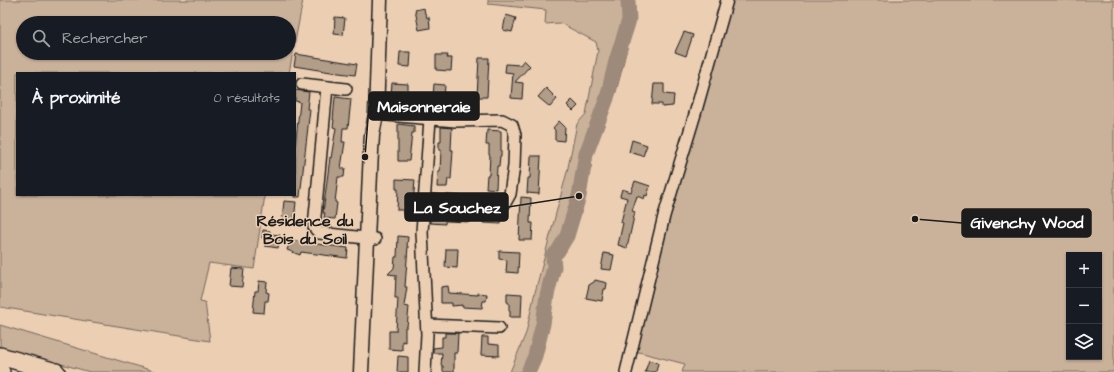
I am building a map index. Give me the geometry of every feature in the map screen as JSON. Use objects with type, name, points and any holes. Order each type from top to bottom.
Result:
[{"type":"highway","points":[[0,356],[56,372]]},
{"type":"main road","points":[[365,370],[369,344],[371,239],[378,134],[376,114],[380,0]]},
{"type":"street","points":[[626,372],[664,216],[727,0]]},
{"type":"street","points":[[302,84],[346,89]]},
{"type":"street","points":[[328,87],[314,227],[319,232],[371,239]]},
{"type":"street","points":[[376,114],[455,121],[502,120],[512,125],[516,135],[514,166],[510,194],[505,203],[499,205],[426,200]]},
{"type":"street","points":[[425,372],[427,325],[422,232],[426,200],[430,119]]},
{"type":"street","points":[[427,325],[499,328]]},
{"type":"shaded area","points":[[0,0],[303,0],[296,36],[296,16],[16,16],[16,60],[291,60],[289,72],[16,72],[16,196],[265,196],[254,269],[209,263],[200,301],[205,302],[210,341],[0,307]]},
{"type":"shaded area","points":[[488,0],[634,0],[634,25],[616,92],[604,125],[595,137],[591,168],[585,182],[579,208],[559,258],[544,344],[540,360],[534,372],[510,372],[526,333],[534,296],[567,172],[577,124],[586,114],[598,51],[596,42],[560,23],[545,24],[546,10],[488,4]]},
{"type":"shaded area","points":[[730,0],[1114,0],[1114,372],[682,372],[685,364],[635,351],[660,244]]},
{"type":"shaded area","points":[[0,325],[157,372],[90,372],[0,347]]},
{"type":"building","points":[[424,8],[427,18],[429,17],[430,28],[419,30],[415,10]]},
{"type":"building","points":[[506,15],[516,18],[512,32],[503,30]]},
{"type":"building","points":[[335,17],[345,18],[343,35],[334,34]]},
{"type":"building","points":[[684,32],[693,35],[686,56],[675,52]]},
{"type":"building","points":[[400,52],[411,52],[410,67],[399,66]]},
{"type":"building","points":[[296,54],[357,64],[355,75],[294,66]]},
{"type":"building","points":[[436,55],[448,55],[447,58],[452,58],[451,71],[436,70]]},
{"type":"building","points":[[479,58],[489,58],[487,97],[477,97]]},
{"type":"building","points":[[524,60],[530,66],[515,82],[523,83],[522,99],[511,98],[513,73],[505,72],[506,64],[520,65]]},
{"type":"building","points":[[392,83],[408,84],[408,96],[391,95]]},
{"type":"building","points":[[434,84],[445,85],[444,98],[433,97]]},
{"type":"building","points":[[654,84],[664,84],[664,94],[674,95],[673,106],[662,107],[662,104],[652,104]]},
{"type":"building","points":[[546,88],[557,99],[550,107],[538,97]]},
{"type":"building","points":[[296,90],[309,92],[307,109],[310,109],[300,197],[295,197],[296,138],[300,102],[296,101]]},
{"type":"building","points":[[335,97],[351,99],[348,128],[343,128],[342,142],[345,142],[341,168],[345,168],[344,177],[338,177],[335,202],[337,203],[335,219],[324,218],[325,213],[323,213],[330,157],[331,158],[336,128],[333,127]]},
{"type":"building","points":[[572,100],[578,106],[573,111],[567,105]]},
{"type":"building","points":[[559,121],[565,127],[564,141],[555,140],[555,130],[553,128]]},
{"type":"building","points":[[398,124],[414,126],[409,161],[398,161]]},
{"type":"building","points":[[441,127],[452,128],[451,150],[453,150],[451,179],[448,179],[447,187],[437,187],[438,172],[440,172],[441,150],[439,150],[439,142],[441,142]]},
{"type":"building","points":[[487,130],[501,131],[501,156],[499,166],[497,166],[496,189],[486,188],[487,175],[489,175],[490,155],[489,145],[486,145]]},
{"type":"building","points":[[632,140],[647,145],[643,156],[629,152]]},
{"type":"building","points":[[531,156],[541,156],[539,194],[527,193],[528,178],[530,178]]},
{"type":"building","points":[[396,179],[415,180],[412,216],[403,215],[403,210],[397,210],[398,189],[396,189]]},
{"type":"building","points":[[635,181],[650,186],[647,196],[645,195],[644,199],[637,196],[632,211],[635,212],[627,248],[618,245],[623,223],[621,222],[627,198],[620,196],[622,189],[631,192]]},
{"type":"building","points":[[521,197],[531,198],[530,223],[533,223],[532,240],[519,240]]},
{"type":"building","points":[[284,201],[296,202],[294,221],[282,220]]},
{"type":"building","points":[[453,209],[471,212],[470,222],[445,221],[445,224],[430,223],[430,214],[453,212]]},
{"type":"building","points":[[483,211],[502,213],[501,224],[483,223]]},
{"type":"building","points":[[263,230],[270,231],[270,234],[280,235],[278,248],[265,246],[266,239],[262,238]]},
{"type":"building","points":[[398,236],[408,237],[405,287],[407,287],[404,306],[409,307],[407,327],[405,327],[405,342],[402,341],[402,350],[389,349],[389,331],[396,331],[398,298],[395,298],[396,275],[388,274],[394,268],[395,257],[397,257]]},
{"type":"building","points":[[291,239],[309,245],[309,243],[348,248],[347,258],[301,252],[300,255],[287,250]]},
{"type":"building","points":[[446,249],[458,249],[457,268],[445,267]]},
{"type":"building","points":[[499,251],[519,252],[518,273],[506,272],[507,260],[499,259]]},
{"type":"building","points":[[604,253],[614,255],[611,270],[601,269]]},
{"type":"building","points":[[231,268],[244,269],[242,287],[229,286]]},
{"type":"building","points":[[595,280],[607,283],[606,289],[604,289],[602,301],[586,298],[589,285]]},
{"type":"building","points":[[259,281],[267,282],[266,292],[269,293],[268,301],[265,301],[264,313],[253,312],[255,291],[258,291]]},
{"type":"building","points":[[448,286],[449,293],[478,295],[478,293],[487,294],[486,301],[483,301],[482,308],[462,307],[462,305],[452,306],[452,303],[441,303],[441,287]]},
{"type":"building","points":[[507,293],[522,294],[521,317],[510,317]]},
{"type":"building","points":[[445,333],[458,333],[457,353],[454,353],[454,372],[443,372],[443,366],[441,366],[442,353],[433,353],[433,348],[442,347],[442,337],[445,337]]},
{"type":"building","points":[[482,337],[488,337],[488,344],[499,345],[499,356],[481,355]]},
{"type":"building","points":[[398,356],[408,357],[408,372],[397,372]]},
{"type":"building","points":[[649,360],[658,363],[656,372],[645,372]]},
{"type":"waterway","points":[[528,372],[535,356],[543,324],[547,295],[554,267],[553,256],[558,251],[567,236],[579,196],[586,154],[607,98],[616,61],[629,20],[628,0]]},
{"type":"place","name":"Maisonneraie","points":[[365,157]]},
{"type":"place","name":"La Souchez","points":[[579,196]]},
{"type":"place","name":"Givenchy Wood","points":[[915,219]]},
{"type":"district","name":"Résidence du Bois du Soil","points":[[305,230]]}]
